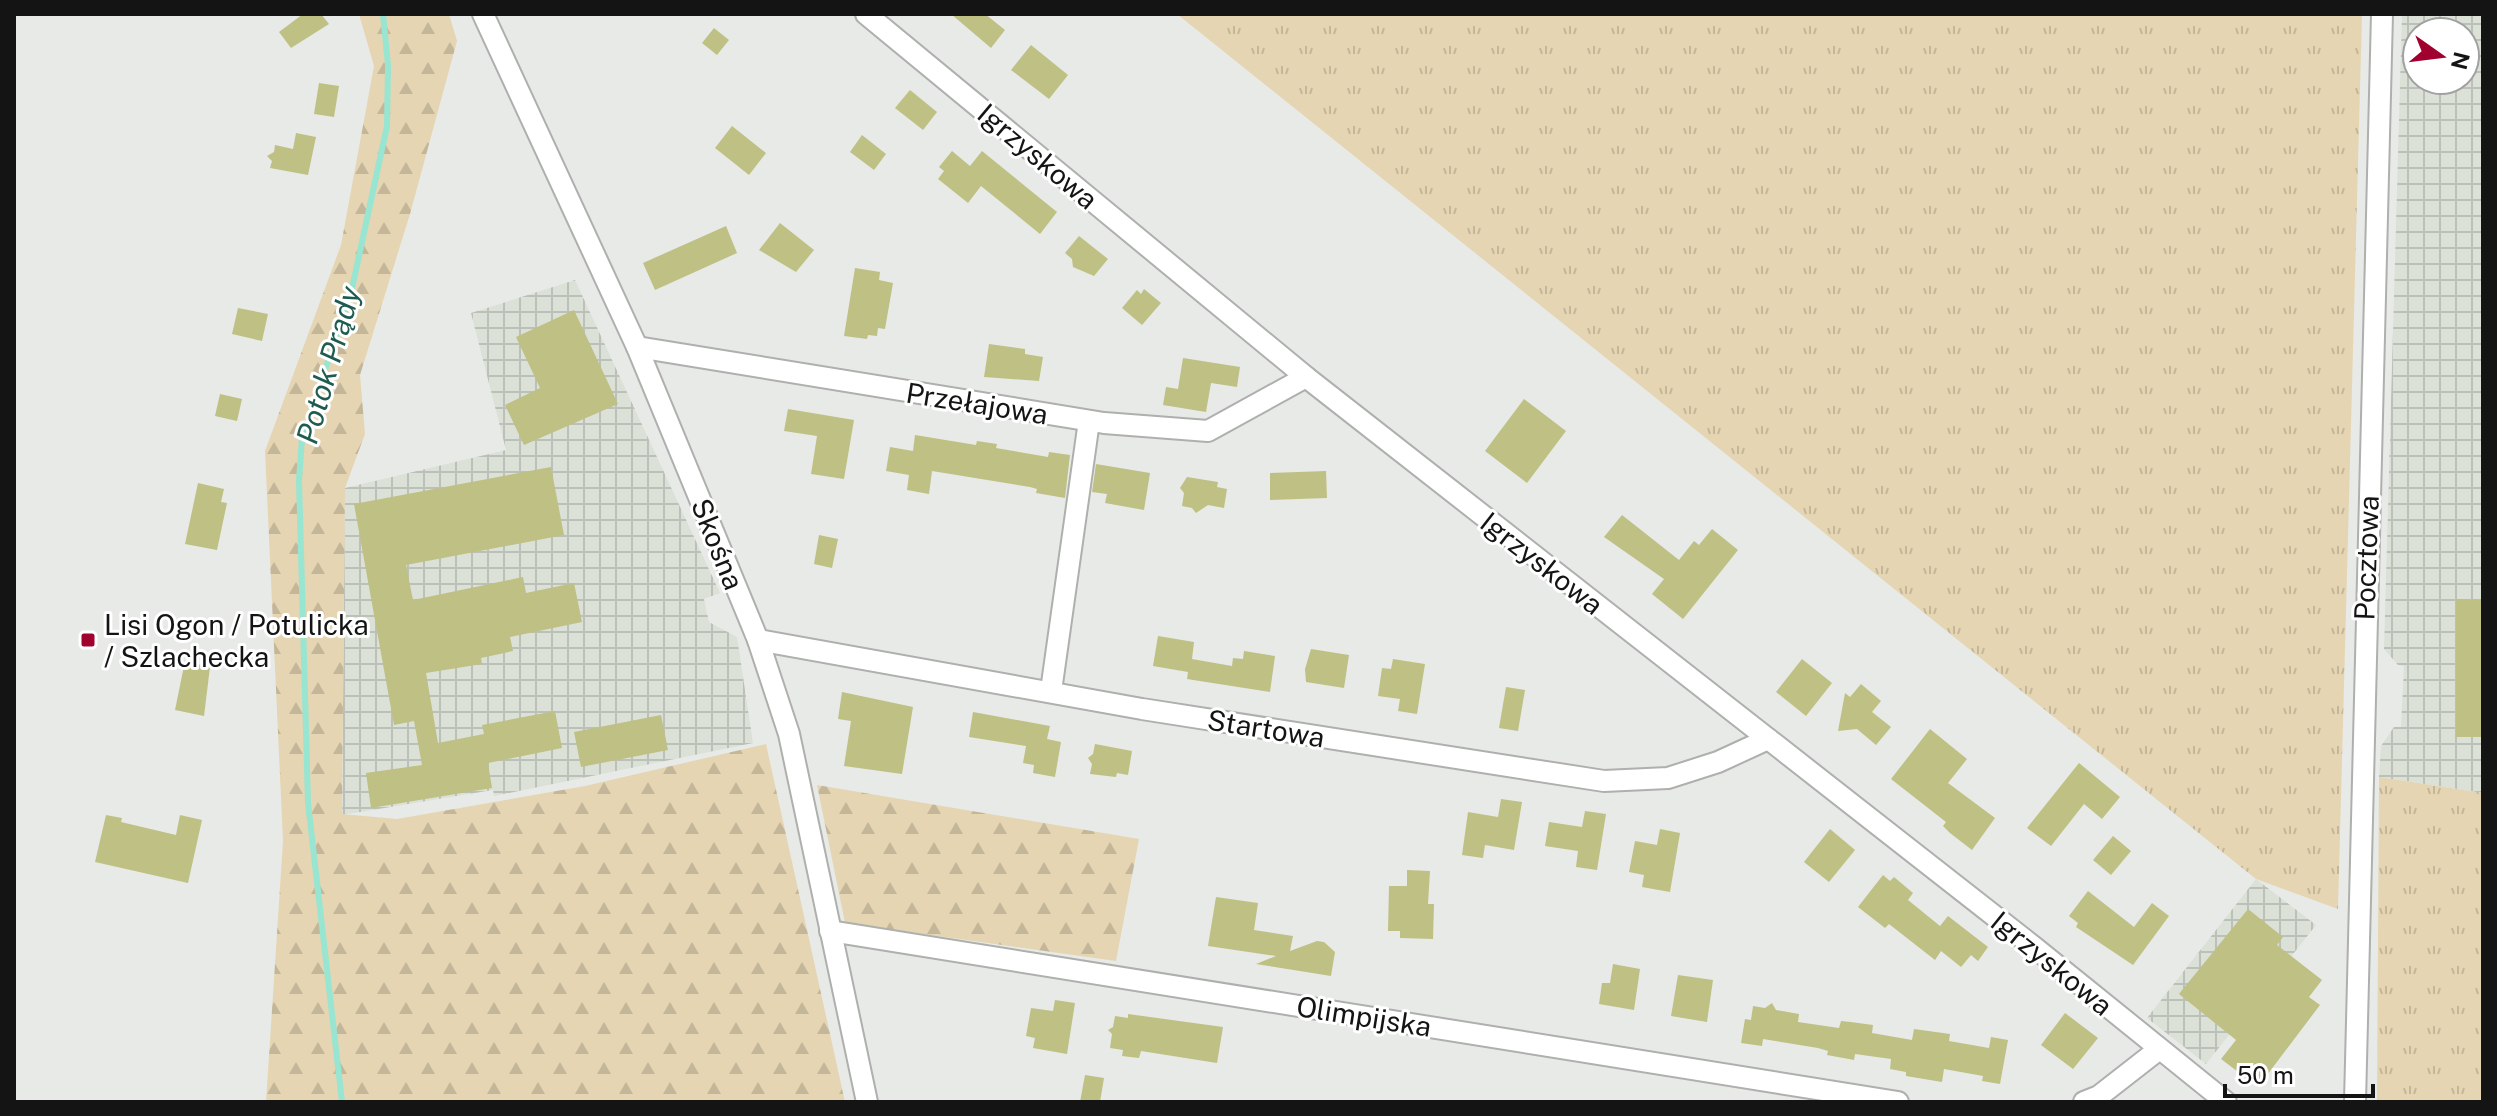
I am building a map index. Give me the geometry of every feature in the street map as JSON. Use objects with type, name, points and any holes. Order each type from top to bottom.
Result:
[{"type":"street","name":"Skośna","points":[[483,14],[637,347],[758,640],[789,734],[867,1102]]},
{"type":"street","name":"Igrzyskowa","points":[[866,14],[1306,377],[2034,947],[2226,1102]]},
{"type":"street","name":"Pocztowa","points":[[2355,1102],[2382,14]]},
{"type":"street","name":"Przełajowa","points":[[637,347],[1089,421],[1208,431],[1306,377]]},
{"type":"street","points":[[1051,691],[1089,421]]},
{"type":"street","name":"Startowa","points":[[758,640],[1604,781],[1668,778],[1718,762],[1768,739]]},
{"type":"street","name":"Olimpijska","points":[[830,931],[1898,1102]]},
{"type":"street","points":[[2084,1102],[2099,1096],[2158,1050]]},
{"type":"shaded area","points":[[2402,14],[2483,14],[2483,793],[2379,777],[2381,746],[2394,727],[2401,727],[2404,666],[2398,665],[2384,649],[2401,49],[2401,96],[2481,96],[2481,16]]},
{"type":"shaded area","points":[[575,280],[720,593],[704,599],[709,622],[737,637],[753,743],[494,796],[493,790],[342,815],[345,488],[506,450],[471,313]]},
{"type":"shaded area","points":[[2256,879],[2316,925],[2206,1064],[2147,1018]]},
{"type":"green space","points":[[359,14],[449,14],[457,41],[410,214],[360,375],[365,434],[345,488],[342,814],[397,819],[585,786],[766,744],[845,1102],[266,1102],[283,841],[265,451],[341,245],[374,66]]},
{"type":"green space","points":[[1177,14],[2362,14],[2338,909],[2256,879]]},
{"type":"green space","points":[[2379,777],[2483,793],[2483,1102],[2377,1102]]},
{"type":"green space","points":[[817,785],[1139,839],[1116,961],[845,923]]},
{"type":"building","points":[[303,14],[321,14],[329,24],[291,48],[279,32]]},
{"type":"building","points":[[951,14],[985,14],[1005,30],[991,48]]},
{"type":"building","points":[[714,28],[729,40],[717,55],[702,43]]},
{"type":"building","points":[[1031,45],[1068,75],[1049,99],[1011,70]]},
{"type":"building","points":[[319,83],[339,86],[334,117],[314,114]]},
{"type":"building","points":[[910,90],[937,112],[923,130],[895,108]]},
{"type":"building","points":[[732,126],[766,153],[749,175],[715,148]]},
{"type":"building","points":[[296,133],[316,137],[308,175],[270,168],[272,161],[267,156],[274,152],[275,145],[293,149]]},
{"type":"building","points":[[862,135],[886,154],[874,170],[850,152]]},
{"type":"building","points":[[952,151],[970,166],[982,151],[1057,212],[1040,234],[981,186],[968,203],[938,179],[944,171],[939,167]]},
{"type":"building","points":[[780,223],[814,250],[796,272],[759,250]]},
{"type":"building","points":[[726,226],[737,253],[655,290],[643,263]]},
{"type":"building","points":[[1079,236],[1108,259],[1094,276],[1073,267],[1072,259],[1065,253]]},
{"type":"building","points":[[855,268],[880,272],[879,280],[893,283],[885,329],[878,328],[877,336],[868,335],[867,339],[844,336]]},
{"type":"building","points":[[1144,289],[1161,303],[1142,325],[1122,308],[1137,290],[1141,294]]},
{"type":"building","points":[[238,308],[268,314],[262,341],[232,334]]},
{"type":"building","points":[[574,310],[618,404],[524,445],[505,405],[540,388],[516,337]]},
{"type":"building","points":[[989,344],[1025,349],[1025,354],[1043,357],[1039,381],[984,377]]},
{"type":"building","points":[[1183,358],[1240,367],[1237,387],[1211,383],[1206,412],[1163,405],[1166,387],[1178,389]]},
{"type":"building","points":[[220,394],[242,399],[237,421],[215,416]]},
{"type":"building","points":[[1524,399],[1566,431],[1527,483],[1485,451]]},
{"type":"building","points":[[788,409],[854,420],[844,479],[811,474],[817,436],[784,431]]},
{"type":"building","points":[[915,435],[976,445],[977,441],[997,444],[996,448],[1048,457],[1049,452],[1070,455],[1065,498],[1036,493],[1037,489],[1030,487],[932,471],[929,494],[907,490],[909,475],[886,471],[890,447],[913,451]]},
{"type":"building","points":[[1096,464],[1150,473],[1144,510],[1105,503],[1107,494],[1092,492]]},
{"type":"building","points":[[551,467],[564,535],[406,565],[413,600],[523,577],[526,593],[574,583],[582,622],[510,637],[513,651],[481,658],[482,664],[426,673],[438,743],[484,734],[482,725],[555,711],[562,748],[488,763],[492,788],[371,808],[366,773],[422,765],[414,721],[394,725],[354,504]]},
{"type":"building","points":[[1326,471],[1327,498],[1270,500],[1270,473]]},
{"type":"building","points":[[1187,477],[1218,482],[1217,487],[1227,489],[1224,508],[1208,505],[1196,513],[1192,508],[1182,506],[1184,493],[1180,488]]},
{"type":"building","points":[[198,483],[224,489],[221,502],[227,503],[217,550],[185,544]]},
{"type":"building","points":[[1622,515],[1679,560],[1694,541],[1699,545],[1712,529],[1738,550],[1683,619],[1652,594],[1664,579],[1604,537]]},
{"type":"building","points":[[819,535],[838,539],[832,568],[814,564]]},
{"type":"building","points":[[2456,599],[2483,600],[2483,737],[2456,737]]},
{"type":"building","points":[[1158,636],[1194,642],[1192,659],[1232,666],[1233,658],[1243,659],[1244,651],[1275,656],[1270,692],[1187,679],[1188,672],[1153,666]]},
{"type":"building","points":[[1311,649],[1349,655],[1344,688],[1306,682],[1305,669]]},
{"type":"building","points":[[1393,659],[1425,664],[1417,714],[1398,711],[1400,699],[1378,696],[1382,668],[1391,669]]},
{"type":"building","points":[[1802,659],[1832,683],[1806,716],[1776,692]]},
{"type":"building","points":[[185,661],[210,667],[204,716],[175,710]]},
{"type":"building","points":[[1861,684],[1881,701],[1872,712],[1891,727],[1876,745],[1857,729],[1838,731],[1845,693],[1850,697]]},
{"type":"building","points":[[1506,687],[1525,690],[1518,731],[1499,728]]},
{"type":"building","points":[[842,692],[913,707],[902,774],[844,766],[851,721],[838,719]]},
{"type":"building","points":[[973,712],[1050,726],[1047,739],[1061,742],[1055,777],[1033,773],[1034,765],[1023,763],[1026,746],[969,737]]},
{"type":"building","points":[[661,715],[668,750],[581,767],[574,732]]},
{"type":"building","points":[[1930,729],[1967,759],[1948,783],[1995,818],[1972,850],[1943,826],[1946,822],[1891,779]]},
{"type":"building","points":[[1095,744],[1132,751],[1128,775],[1090,774],[1092,764],[1088,758],[1093,754]]},
{"type":"building","points":[[2079,763],[2120,797],[2102,819],[2084,804],[2051,846],[2027,828]]},
{"type":"building","points":[[1501,799],[1522,802],[1514,850],[1485,845],[1483,858],[1462,855],[1468,812],[1498,817]]},
{"type":"building","points":[[1585,811],[1606,814],[1597,870],[1576,867],[1578,851],[1545,846],[1549,822],[1582,827]]},
{"type":"building","points":[[106,815],[122,818],[121,822],[176,835],[180,815],[202,820],[188,883],[95,862]]},
{"type":"building","points":[[1660,829],[1680,833],[1670,892],[1642,887],[1644,875],[1629,872],[1635,841],[1657,845]]},
{"type":"building","points":[[1830,829],[1855,850],[1829,882],[1804,862]]},
{"type":"building","points":[[2113,836],[2131,851],[2111,875],[2093,860]]},
{"type":"building","points":[[1407,870],[1430,871],[1428,904],[1434,904],[1433,939],[1400,938],[1400,931],[1388,931],[1389,886],[1407,886]]},
{"type":"building","points":[[1883,875],[1890,881],[1894,877],[1913,893],[1908,900],[1940,926],[1948,916],[1988,947],[1978,961],[1971,955],[1961,967],[1941,951],[1935,960],[1889,924],[1885,928],[1858,907]]},
{"type":"building","points":[[2088,891],[2134,927],[2152,903],[2169,916],[2133,965],[2076,927],[2078,923],[2069,916]]},
{"type":"building","points":[[1216,897],[1258,903],[1254,930],[1293,936],[1290,951],[1317,941],[1324,942],[1335,952],[1331,976],[1256,964],[1276,956],[1208,946]]},
{"type":"building","points":[[2248,909],[2283,937],[2277,945],[2322,980],[2309,997],[2320,1005],[2258,1087],[2221,1059],[2236,1040],[2179,994]]},
{"type":"building","points":[[1613,964],[1640,969],[1634,1010],[1599,1004],[1602,983],[1610,983]]},
{"type":"building","points":[[1678,975],[1713,980],[1707,1022],[1671,1016]]},
{"type":"building","points":[[1055,1000],[1075,1003],[1067,1054],[1033,1048],[1035,1038],[1026,1036],[1031,1008],[1053,1011]]},
{"type":"building","points":[[1772,1003],[1776,1010],[1799,1014],[1798,1022],[1839,1028],[1841,1021],[1873,1025],[1872,1033],[1912,1040],[1914,1029],[1950,1034],[1949,1041],[1989,1048],[1991,1037],[2008,1040],[2000,1084],[1982,1081],[1983,1076],[1944,1069],[1942,1082],[1906,1076],[1906,1072],[1890,1069],[1891,1059],[1855,1054],[1854,1060],[1827,1055],[1828,1051],[1818,1048],[1763,1039],[1762,1046],[1741,1043],[1745,1019],[1751,1020],[1753,1006],[1765,1008]]},
{"type":"building","points":[[2065,1013],[2098,1038],[2073,1069],[2041,1045]]},
{"type":"building","points":[[1128,1014],[1223,1027],[1217,1063],[1141,1051],[1139,1058],[1122,1056],[1123,1050],[1110,1048],[1112,1034],[1108,1030],[1113,1027],[1115,1016],[1128,1018]]},
{"type":"building","points":[[1085,1075],[1104,1078],[1100,1102],[1080,1102]]},
{"type":"waterway","name":"Potok Prądy","points":[[342,1102],[308,803],[299,480],[302,438],[351,293],[387,126],[388,65],[383,14]]},
{"type":"place","name":"Lisi Ogon / Potulicka / Szlachecka","points":[[88,640]]}]
